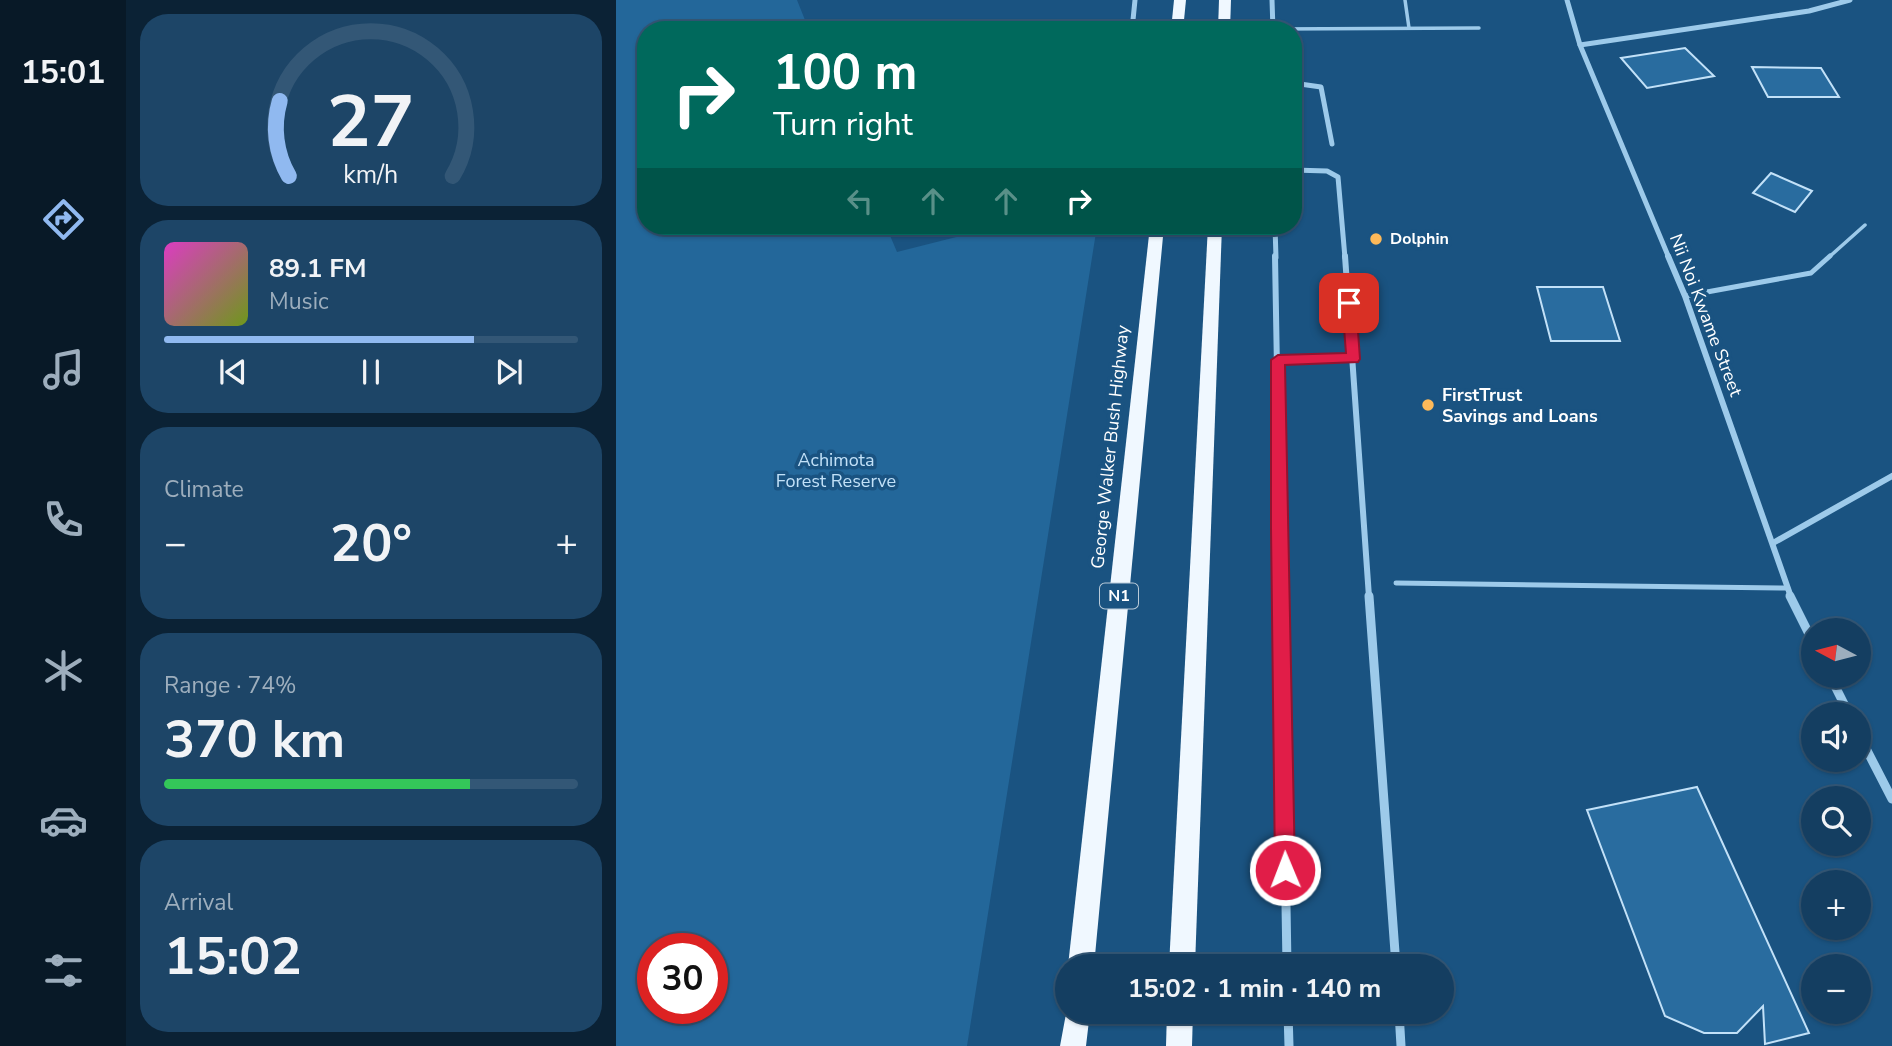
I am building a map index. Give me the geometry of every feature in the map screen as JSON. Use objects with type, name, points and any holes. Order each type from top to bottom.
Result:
[{"type":"highway","points":[[1178,21],[1180,0]]},
{"type":"highway","points":[[1224,21],[1225,0]]},
{"type":"highway","name":"George Walker Bush Highway","points":[[1082,954],[1156,235]]},
{"type":"highway","points":[[1183,954],[1215,235]]},
{"type":"highway","points":[[1073,1046],[1076,1024]]},
{"type":"highway","points":[[1179,1046],[1180,1024]]},
{"type":"street","points":[[1133,21],[1135,0]]},
{"type":"street","points":[[1272,0],[1272,21]]},
{"type":"street","name":"Nii Noi Kwame Street","points":[[1567,0],[1580,45],[1685,296],[1773,543],[1786,589],[1801,618]]},
{"type":"street","points":[[1580,45],[1809,12],[1850,0]]},
{"type":"street","points":[[1302,84],[1321,87],[1332,144]]},
{"type":"street","points":[[1302,170],[1327,171],[1338,177],[1395,954]]},
{"type":"street","points":[[1275,235],[1287,954]]},
{"type":"street","points":[[1278,360],[1353,359]]},
{"type":"street","points":[[1773,543],[1892,476]]},
{"type":"street","points":[[1871,758],[1892,799]]},
{"type":"street","points":[[1288,1024],[1289,1046]]},
{"type":"street","points":[[1400,1024],[1401,1046]]},
{"type":"lane","points":[[1405,0],[1409,28]]},
{"type":"lane","points":[[1302,29],[1479,28]]},
{"type":"lane","points":[[1685,296],[1811,273],[1866,225]]},
{"type":"lane","points":[[1396,583],[1786,589]]},
{"type":"green space","name":"Achimota Forest Reserve","points":[[616,0],[797,0],[805,21],[637,21],[637,235],[890,235],[897,252],[964,235],[1096,235],[967,1046],[616,1046]]},
{"type":"building","points":[[1685,48],[1714,76],[1647,88],[1621,58]]},
{"type":"building","points":[[1752,67],[1821,68],[1839,97],[1768,97]]},
{"type":"building","points":[[1771,173],[1812,191],[1795,212],[1753,193]]},
{"type":"building","points":[[1537,287],[1603,287],[1620,341],[1551,341]]},
{"type":"building","points":[[1697,787],[1801,1015],[1801,1024],[1805,1024],[1809,1033],[1765,1044],[1763,1006],[1737,1033],[1704,1033],[1665,1016],[1587,810]]},
{"type":"place","name":"Dolphin","points":[[1376,239]]},
{"type":"place","name":"FirstTrust Savings and Loans","points":[[1428,405]]},
{"type":"route","points":[[1285,870],[1278,360],[1353,359],[1349,303]]}]
